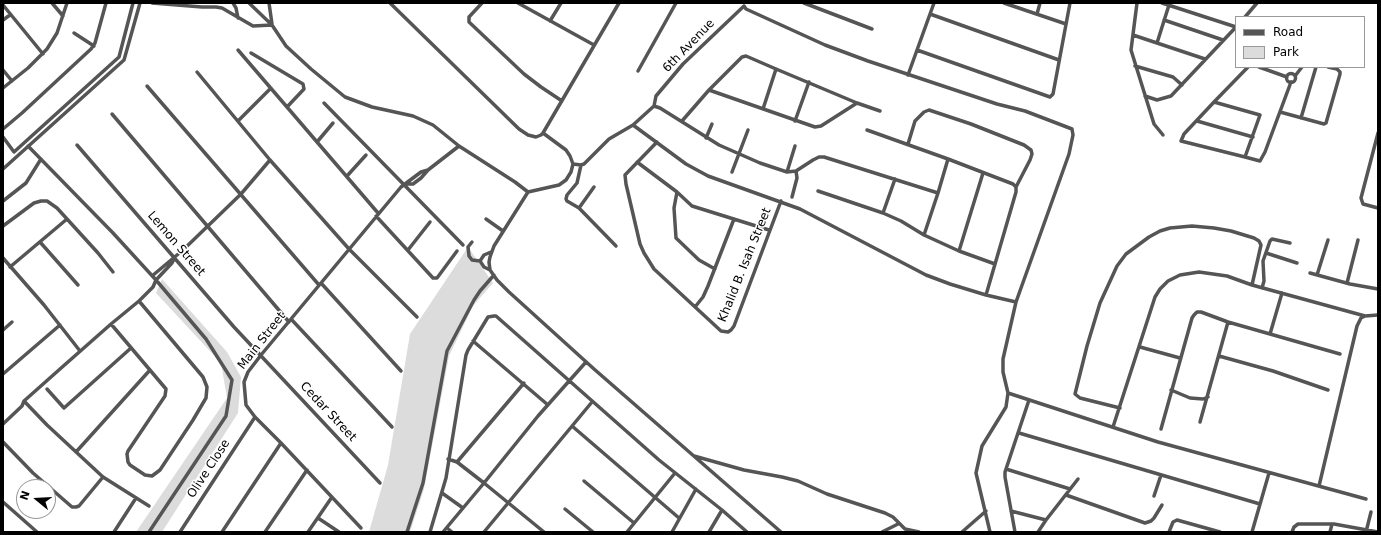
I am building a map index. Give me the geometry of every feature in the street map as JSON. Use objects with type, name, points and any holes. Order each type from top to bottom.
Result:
[{"type":"street","points":[[52,3],[63,16]]},
{"type":"street","points":[[3,88],[43,54],[56,33],[67,3]]},
{"type":"street","points":[[3,129],[61,78],[94,46],[106,3]]},
{"type":"street","points":[[3,137],[14,152],[119,57],[133,3]]},
{"type":"street","points":[[3,169],[124,60],[140,3]]},
{"type":"street","points":[[152,3],[222,8],[253,26],[257,27],[272,25]]},
{"type":"street","points":[[233,3],[236,8],[238,18]]},
{"type":"street","points":[[249,3],[272,25],[286,46],[345,97],[372,107],[422,120],[433,125],[459,146],[528,192]]},
{"type":"street","points":[[269,3],[272,25]]},
{"type":"street","points":[[475,3],[479,6]]},
{"type":"street","points":[[482,3],[469,17],[470,22],[540,88],[562,101]]},
{"type":"street","points":[[518,3],[594,45]]},
{"type":"street","points":[[550,21],[561,3]]},
{"type":"street","points":[[392,4],[519,129],[532,137],[539,136],[543,133],[618,3]]},
{"type":"street","points":[[638,71],[676,3]]},
{"type":"street","points":[[804,3],[872,29]]},
{"type":"street","points":[[908,75],[934,3]]},
{"type":"street","points":[[1004,3],[1066,24]]},
{"type":"street","points":[[1037,14],[1040,3]]},
{"type":"street","points":[[917,50],[1050,97],[1053,94],[1070,3]]},
{"type":"street","points":[[1137,3],[1131,50],[1154,124],[1163,135]]},
{"type":"street","points":[[1162,3],[1177,5],[1235,27]]},
{"type":"street","points":[[1246,16],[1257,3]]},
{"type":"street","points":[[744,4],[746,9],[825,45],[908,75],[997,104],[1025,111],[1072,129],[1073,135],[1069,154],[1016,302],[1003,359],[1003,372],[1008,394],[1006,409],[982,446],[976,473],[990,532]]},
{"type":"street","name":"6th Avenue","points":[[654,106],[656,96],[683,64],[744,4]]},
{"type":"street","points":[[3,5],[43,54]]},
{"type":"street","points":[[1157,43],[1169,5]]},
{"type":"street","points":[[3,20],[10,14]]},
{"type":"street","points":[[930,14],[1059,60]]},
{"type":"street","points":[[1164,20],[1223,40]]},
{"type":"street","points":[[1145,96],[1158,100],[1171,96],[1235,28]]},
{"type":"street","points":[[74,33],[94,46]]},
{"type":"street","points":[[1133,35],[1205,59]]},
{"type":"street","points":[[238,50],[347,176],[377,215],[433,278],[436,279],[457,251]]},
{"type":"street","points":[[251,53],[303,84],[304,89],[286,107]]},
{"type":"street","points":[[682,121],[709,90],[742,57],[746,56],[880,111]]},
{"type":"street","points":[[1135,66],[1173,77],[1182,85]]},
{"type":"street","points":[[1247,68],[1184,134],[1182,141],[1260,161],[1265,152],[1291,82],[1295,80],[1295,76],[1301,68]]},
{"type":"street","points":[[1262,68],[1287,77],[1291,82]]},
{"type":"street","points":[[1301,118],[1316,68]]},
{"type":"street","points":[[1280,112],[1324,124],[1326,123],[1340,74],[1337,69],[1332,68]]},
{"type":"street","points":[[763,109],[776,69]]},
{"type":"street","points":[[3,70],[12,81]]},
{"type":"street","points":[[197,72],[270,160],[349,249],[417,317]]},
{"type":"street","points":[[1287,77],[1290,74],[1295,76]]},
{"type":"street","points":[[796,121],[809,82]]},
{"type":"street","points":[[147,86],[320,284],[401,371]]},
{"type":"street","points":[[238,121],[271,88]]},
{"type":"street","points":[[709,90],[796,121],[818,127],[857,102]]},
{"type":"street","points":[[1214,102],[1260,115],[1246,157]]},
{"type":"street","points":[[324,103],[463,245]]},
{"type":"street","points":[[573,164],[584,164],[609,139],[633,125],[654,106],[682,121],[706,138],[738,154],[787,172],[796,172],[813,160],[819,157],[824,157],[938,193]]},
{"type":"street","points":[[908,144],[915,121],[924,112],[929,110],[971,124],[1024,145],[1031,150],[1032,154],[1030,160],[1016,187],[1016,192],[986,295]]},
{"type":"street","points":[[112,114],[290,321],[392,427]]},
{"type":"street","points":[[1198,120],[1252,137]]},
{"type":"street","points":[[317,142],[333,123]]},
{"type":"street","points":[[706,138],[712,124]]},
{"type":"street","points":[[633,125],[686,164],[708,176],[781,201],[818,218],[926,275],[986,295],[1016,302]]},
{"type":"street","points":[[732,172],[748,130]]},
{"type":"street","points":[[867,130],[948,159],[1012,184],[1016,187]]},
{"type":"street","points":[[490,270],[489,262],[491,252],[528,192],[562,183],[569,176],[573,164],[570,156],[566,150],[543,133]]},
{"type":"street","points":[[1378,133],[1361,198],[1363,204],[1378,208]]},
{"type":"street","name":"Khalid B. Isah Street","points":[[657,142],[628,171],[624,179],[644,253],[654,269],[720,331],[724,332],[731,330],[781,201]]},
{"type":"street","name":"Lemon Street","points":[[77,145],[234,327],[261,355]]},
{"type":"street","points":[[28,146],[113,233],[156,280],[206,339],[232,380],[226,416],[149,532]]},
{"type":"street","name":"Main Street","points":[[362,528],[281,442],[255,417],[246,405],[244,382],[248,372],[261,355],[404,184],[413,184],[422,178],[428,170],[459,146]]},
{"type":"street","points":[[787,172],[795,146]]},
{"type":"street","points":[[347,176],[366,155]]},
{"type":"street","points":[[3,201],[26,183],[41,159]]},
{"type":"street","points":[[924,235],[948,159]]},
{"type":"street","points":[[3,424],[22,406],[24,401],[139,301],[153,287],[156,280],[175,258],[241,194],[270,160]]},
{"type":"street","points":[[637,162],[677,192],[692,206],[769,230]]},
{"type":"street","points":[[581,165],[577,182],[566,197],[567,201],[579,208],[616,246]]},
{"type":"street","points":[[792,197],[797,178],[796,172]]},
{"type":"street","points":[[959,251],[983,173]]},
{"type":"street","points":[[883,213],[894,179]]},
{"type":"street","points":[[579,208],[594,187]]},
{"type":"street","points":[[818,191],[883,213],[901,221],[924,235],[959,251],[995,264]]},
{"type":"street","points":[[677,192],[674,208],[676,238],[699,260],[715,269]]},
{"type":"street","points":[[3,226],[26,208],[41,201],[47,201],[53,204],[98,252],[113,272]]},
{"type":"street","points":[[10,267],[67,219]]},
{"type":"street","points":[[486,219],[503,232]]},
{"type":"street","points":[[695,307],[703,297],[708,286],[734,219]]},
{"type":"street","points":[[408,250],[430,222]]},
{"type":"street","points":[[1120,408],[1080,398],[1075,394],[1100,303],[1117,266],[1126,254],[1149,237],[1170,228],[1192,226],[1231,231],[1254,238],[1259,241],[1261,245],[1252,286]]},
{"type":"street","points":[[1262,288],[1264,281],[1263,261],[1270,241],[1272,239],[1290,243]]},
{"type":"street","points":[[1317,275],[1328,240]]},
{"type":"street","points":[[1347,283],[1358,240]]},
{"type":"street","points":[[40,242],[78,286]]},
{"type":"street","points":[[472,242],[468,248],[468,256],[472,260],[480,261],[509,292],[586,362],[781,532]]},
{"type":"street","points":[[480,261],[484,255],[491,252]]},
{"type":"street","points":[[1266,253],[1297,263]]},
{"type":"street","points":[[3,258],[80,351]]},
{"type":"street","points":[[152,276],[175,258]]},
{"type":"street","points":[[1112,427],[1120,408],[1155,297],[1162,287],[1174,277],[1191,273],[1209,273],[1233,278],[1252,286],[1365,316],[1378,315]]},
{"type":"street","points":[[1310,273],[1364,288],[1378,289]]},
{"type":"street","points":[[407,532],[423,483],[447,351],[474,300],[494,275]]},
{"type":"street","points":[[1270,334],[1282,293]]},
{"type":"street","points":[[111,324],[164,385],[166,392],[161,402],[128,451],[127,458],[130,465],[145,475],[152,476],[160,470],[193,420],[206,398],[207,387],[203,377],[139,301]]},
{"type":"street","points":[[1161,429],[1192,318],[1197,312],[1340,354]]},
{"type":"street","points":[[430,532],[446,478],[466,355],[488,317],[491,316],[496,316],[659,460],[722,510],[746,532]]},
{"type":"street","points":[[1319,486],[1357,326],[1361,318],[1365,316]]},
{"type":"street","points":[[3,330],[12,322]]},
{"type":"street","points":[[1200,422],[1208,398],[1228,322]]},
{"type":"street","points":[[3,374],[60,325]]},
{"type":"street","points":[[473,341],[548,405]]},
{"type":"street","points":[[1140,347],[1180,358]]},
{"type":"street","points":[[47,389],[64,408],[131,348]]},
{"type":"street","name":"Cedar Street","points":[[261,355],[380,483]]},
{"type":"street","points":[[1219,356],[1273,371],[1328,390]]},
{"type":"street","points":[[443,532],[568,381],[586,362]]},
{"type":"street","points":[[76,452],[150,370]]},
{"type":"street","points":[[457,462],[524,383]]},
{"type":"street","points":[[1171,390],[1190,398],[1208,398]]},
{"type":"street","points":[[1008,394],[1194,452],[1366,499]]},
{"type":"street","points":[[1015,532],[1005,477],[1006,469],[1029,400]]},
{"type":"street","points":[[24,401],[47,425],[103,477],[149,506]]},
{"type":"street","points":[[484,532],[592,402]]},
{"type":"street","name":"Olive Close","points":[[180,532],[255,417]]},
{"type":"street","points":[[572,426],[680,518]]},
{"type":"street","points":[[1019,433],[1260,504]]},
{"type":"street","points":[[3,442],[33,473],[72,507],[76,508],[79,506],[103,477]]},
{"type":"street","points":[[222,532],[281,442]]},
{"type":"street","points":[[693,455],[744,470],[798,481],[827,494],[885,513],[893,517],[898,524],[905,529],[919,532]]},
{"type":"street","points":[[448,459],[457,462],[484,482],[544,532]]},
{"type":"street","points":[[1006,469],[1070,489]]},
{"type":"street","points":[[265,532],[307,470]]},
{"type":"street","points":[[627,532],[675,473]]},
{"type":"street","points":[[1252,532],[1269,473]]},
{"type":"street","points":[[1154,496],[1161,475]]},
{"type":"street","points":[[1038,532],[1078,479]]},
{"type":"street","points":[[584,481],[634,523]]},
{"type":"street","points":[[672,532],[696,489]]},
{"type":"street","points":[[442,493],[463,508]]},
{"type":"street","points":[[1066,495],[1145,523],[1151,521],[1162,505]]},
{"type":"street","points":[[308,532],[332,497]]},
{"type":"street","points":[[114,532],[136,498]]},
{"type":"street","points":[[3,502],[37,532]]},
{"type":"street","points":[[565,509],[592,532]]},
{"type":"street","points":[[709,532],[722,510]]},
{"type":"street","points":[[962,532],[986,511]]},
{"type":"street","points":[[1011,511],[1046,520]]},
{"type":"street","points":[[1366,531],[1371,512]]},
{"type":"street","points":[[318,518],[339,532]]},
{"type":"street","points":[[1169,532],[1173,522],[1177,520],[1220,532]]},
{"type":"street","points":[[882,532],[898,524]]},
{"type":"street","points":[[1292,532],[1294,527],[1298,524],[1332,524],[1378,532]]},
{"type":"street","points":[[1330,532],[1332,524]]},
{"type":"street","points":[[447,528],[452,532]]},
{"type":"green space","points":[[468,247],[493,283],[473,306],[449,356],[424,489],[410,532],[369,532],[388,465],[410,334]]},
{"type":"green space","points":[[162,279],[227,352],[241,377],[238,413],[162,532],[136,532],[227,398],[221,363],[156,293]]}]
